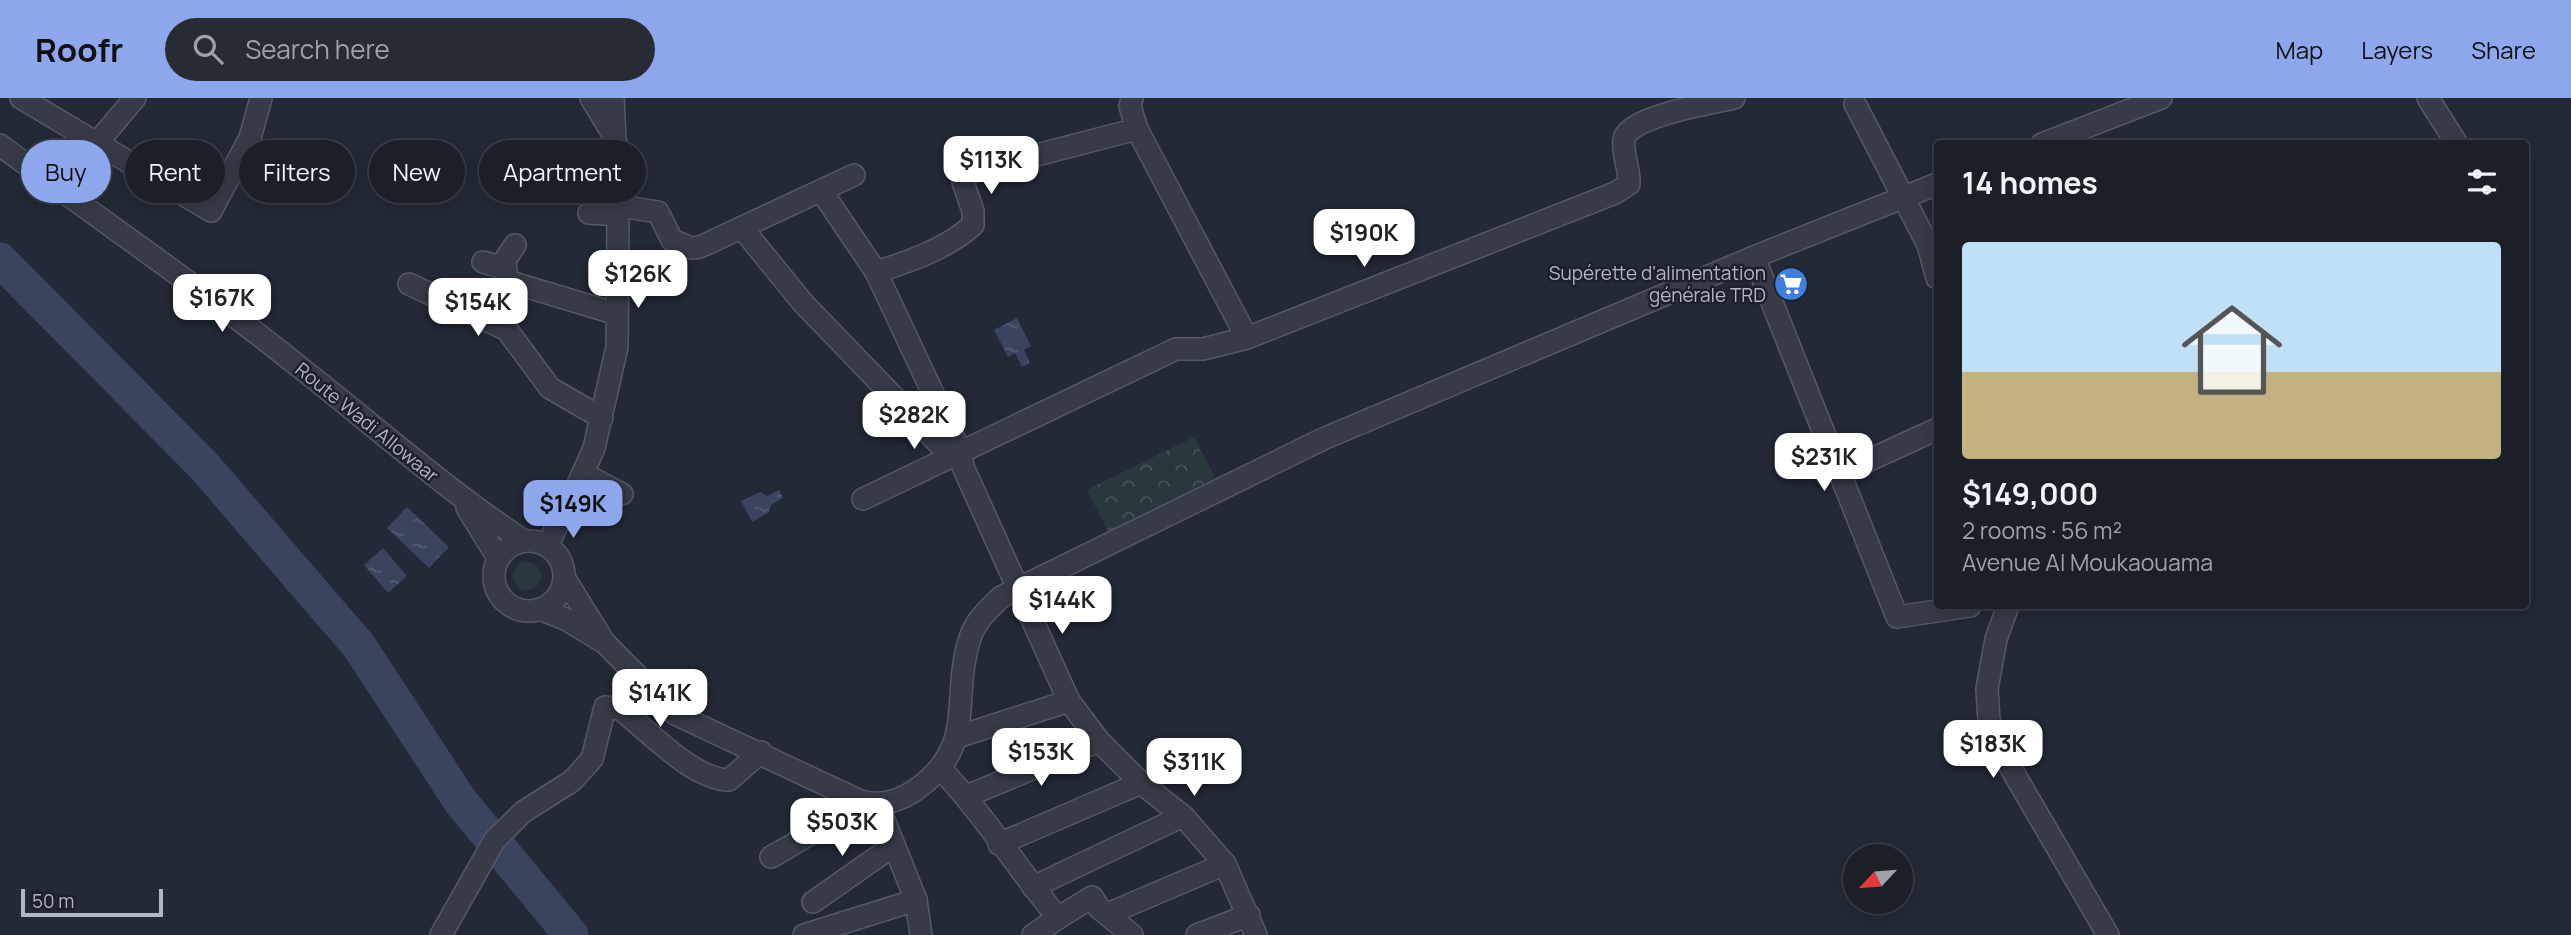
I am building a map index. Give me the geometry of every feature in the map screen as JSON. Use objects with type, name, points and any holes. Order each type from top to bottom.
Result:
[{"type":"street","points":[[100,140],[135,98]]},
{"type":"street","points":[[111,151],[211,211],[250,138],[261,98]]},
{"type":"street","points":[[591,98],[615,138]]},
{"type":"street","points":[[547,546],[584,474],[602,418],[617,347],[619,210],[625,183],[615,138],[613,98]]},
{"type":"street","points":[[1132,98],[1130,106],[1137,129],[1247,338]]},
{"type":"street","points":[[863,499],[1176,349],[1203,349],[1247,338],[1615,193],[1629,184],[1630,169],[1624,140],[1628,129],[1642,121],[1734,98]]},
{"type":"street","points":[[2052,140],[2161,98]]},
{"type":"street","points":[[2428,98],[2454,140]]},
{"type":"street","points":[[28,100],[92,140]]},
{"type":"street","points":[[1855,104],[1933,248]]},
{"type":"street","points":[[876,272],[915,260],[959,238],[973,225],[973,211],[963,182],[967,173],[1137,129]]},
{"type":"street","name":"Route Wadi Allowaar","points":[[0,145],[142,246],[280,352],[462,500],[524,541]]},
{"type":"street","points":[[589,213],[619,210],[658,212],[671,240],[691,248],[700,247],[854,175]]},
{"type":"street","points":[[604,642],[565,619],[540,609],[519,610],[501,598],[493,578],[498,558],[514,544],[524,541],[547,546],[560,561],[565,579],[604,642],[675,715],[761,752],[845,794],[878,805],[910,794],[941,769],[957,737],[965,657],[972,633],[982,615],[1017,589],[1323,439],[1754,257],[1934,185]]},
{"type":"street","points":[[822,192],[876,272],[961,453],[963,467],[1069,701],[1100,741],[1141,783],[1183,816],[1225,864],[1252,925],[1197,935]]},
{"type":"street","points":[[743,228],[803,303],[942,447],[961,453]]},
{"type":"street","points":[[516,245],[493,265],[507,281],[617,314]]},
{"type":"street","points":[[1754,257],[1897,617],[1950,609]]},
{"type":"street","points":[[409,284],[507,330],[551,388],[602,418]]},
{"type":"street","points":[[1839,474],[1934,430]]},
{"type":"street","points":[[584,474],[622,494]]},
{"type":"street","name":"Route Wadi Allowaar","points":[[462,500],[498,558]]},
{"type":"street","points":[[540,609],[555,599],[565,579]]},
{"type":"street","points":[[2007,609],[1996,639],[1987,688],[1989,720],[2008,765],[2108,935]]},
{"type":"street","points":[[957,737],[1069,701]]},
{"type":"street","points":[[440,935],[494,841],[523,813],[572,781],[592,759],[605,707],[620,709],[696,771],[714,779],[729,779],[761,752]]},
{"type":"street","points":[[967,796],[1100,741]]},
{"type":"street","points":[[941,769],[967,796],[999,844],[1058,918]]},
{"type":"street","points":[[999,844],[1141,783]]},
{"type":"street","points":[[771,857],[812,834],[841,805],[845,794]]},
{"type":"street","points":[[878,805],[916,900],[921,935]]},
{"type":"street","points":[[1033,887],[1183,816]]},
{"type":"street","points":[[813,902],[893,846]]},
{"type":"street","points":[[1110,913],[1225,864]]},
{"type":"street","points":[[1035,934],[1092,897],[1099,908],[1110,913],[1132,935]]},
{"type":"street","points":[[804,935],[916,900]]},
{"type":"green space","points":[[1194,437],[1215,478],[1108,531],[1087,490]]},
{"type":"green space","points":[[527,562],[537,566],[541,576],[537,586],[527,590],[517,586],[513,576],[517,566]]},
{"type":"water","points":[[1017,318],[1031,346],[1024,350],[1030,363],[1022,367],[1015,353],[1008,357],[994,330]]},
{"type":"water","points":[[779,490],[783,498],[771,505],[769,512],[752,522],[741,501],[760,492],[767,496]]},
{"type":"water","points":[[407,507],[449,547],[429,568],[387,528]]},
{"type":"water","points":[[383,548],[407,576],[388,593],[364,565]]},
{"type":"waterway","points":[[0,260],[204,466],[359,646],[461,802],[571,935]]},
{"type":"place","name":"Supérette d'alimentation générale TRD","points":[[1791,284]]}]
